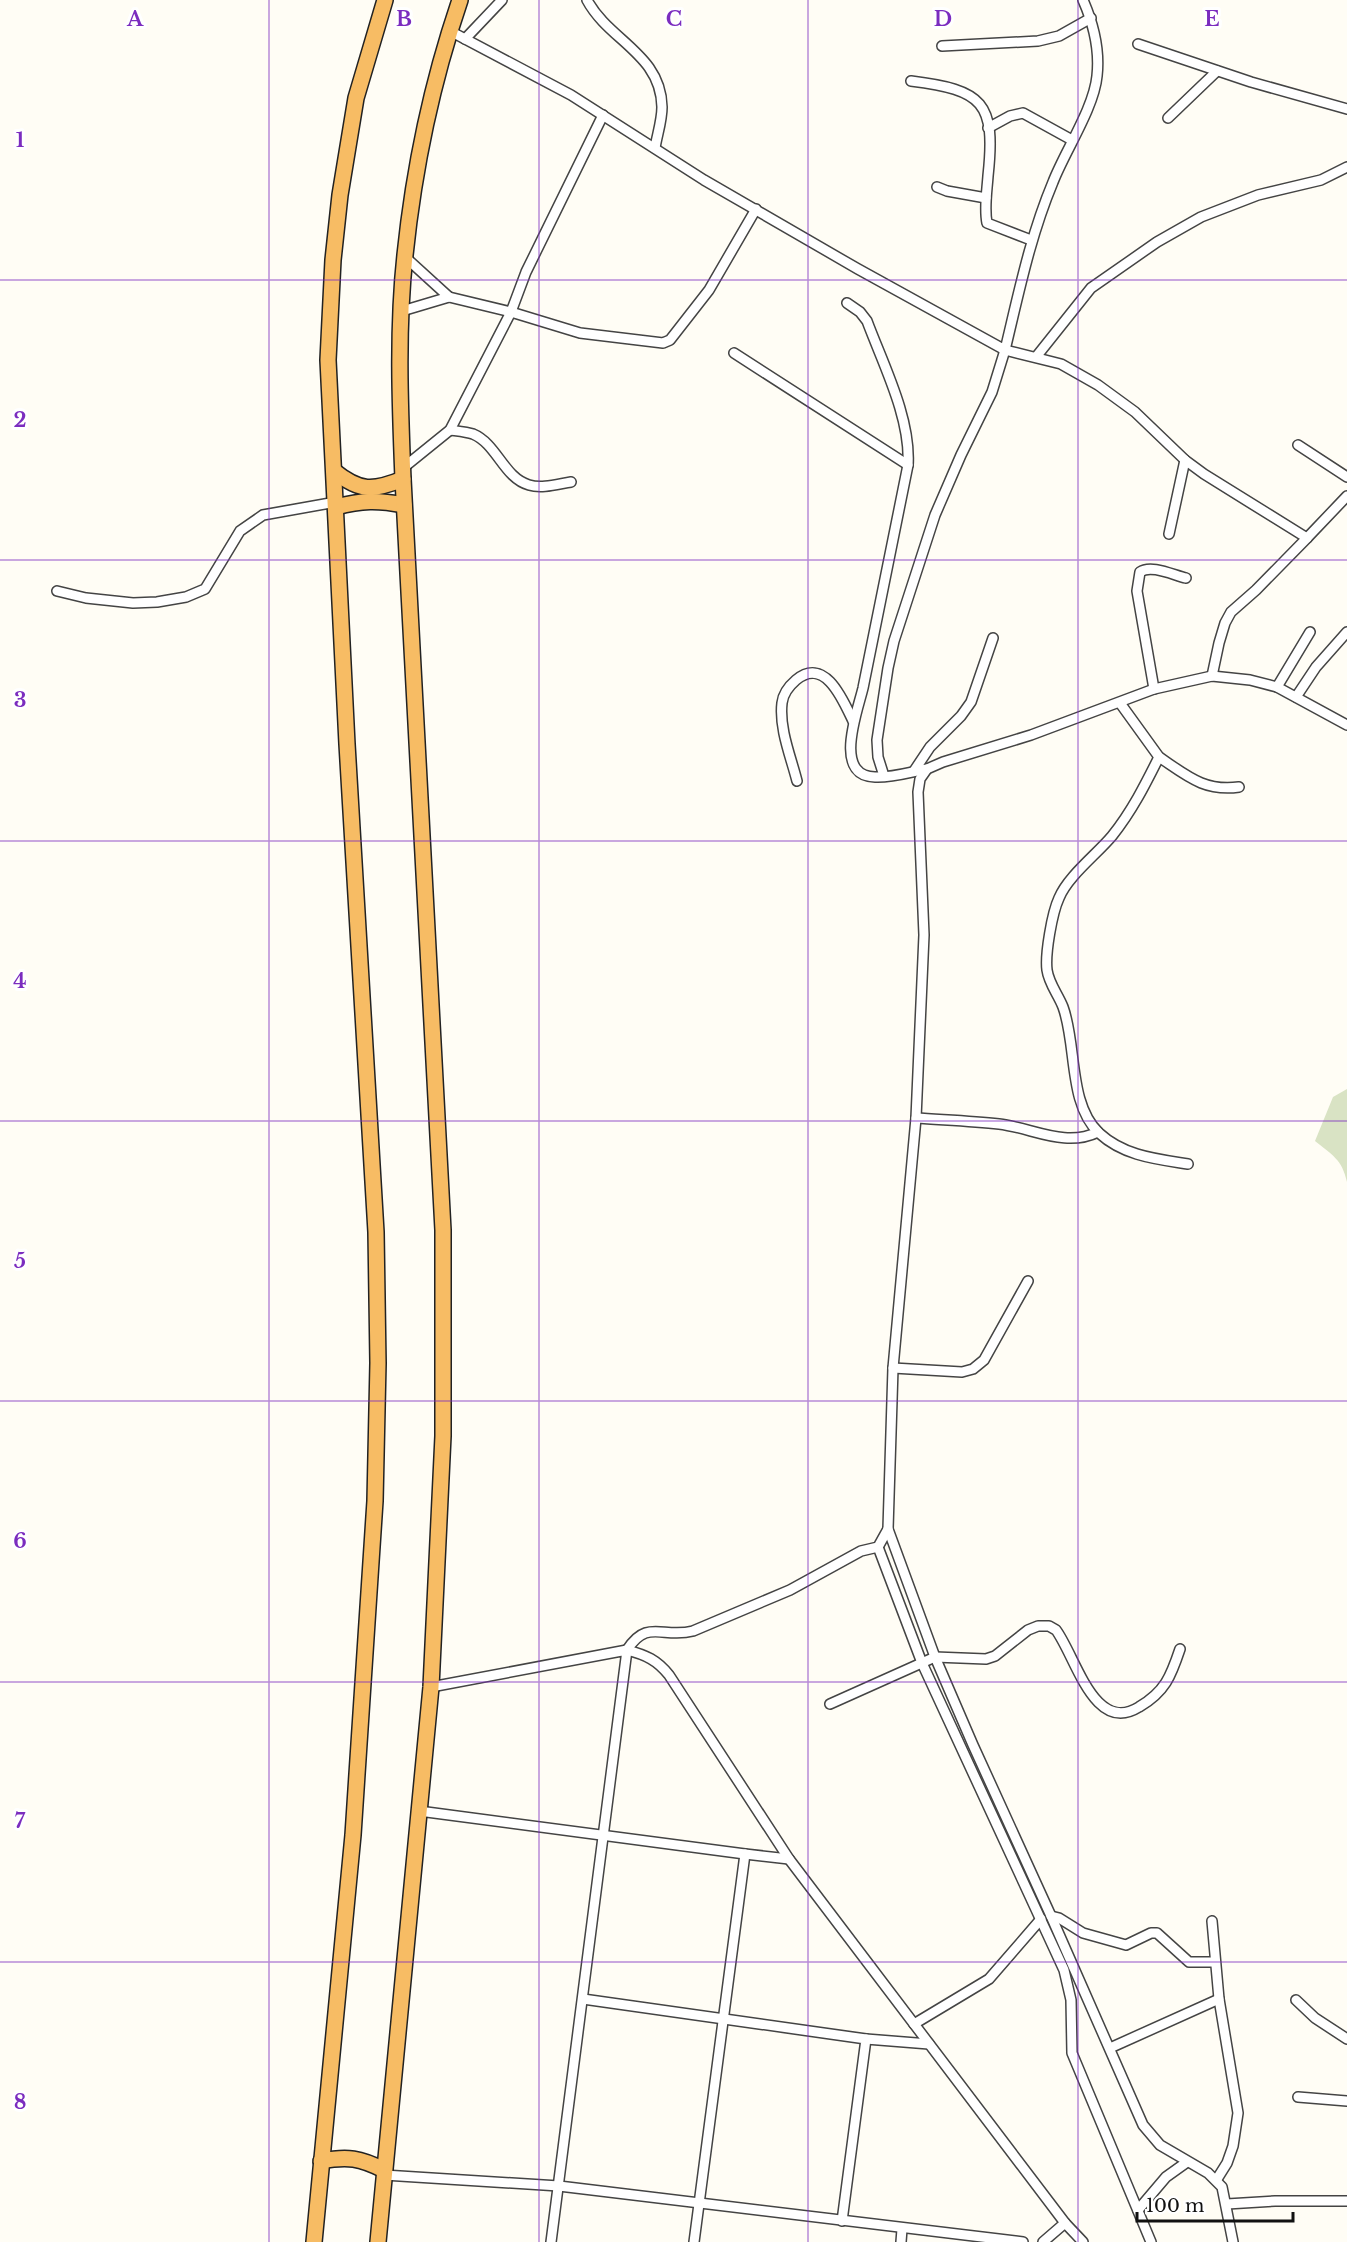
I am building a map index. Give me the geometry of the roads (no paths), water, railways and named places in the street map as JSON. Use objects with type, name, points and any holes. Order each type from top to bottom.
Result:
[{"type":"highway","points":[[378,2242],[431,1687],[442,1436],[443,1230],[404,506],[400,386],[402,310],[404,256],[411,201],[443,51],[460,0]]},
{"type":"highway","points":[[314,2242],[353,1835],[375,1501],[378,1363],[376,1232],[347,744],[328,360],[336,228],[356,98],[381,3]]},
{"type":"highway","points":[[334,471],[348,482],[374,489],[403,474]]},
{"type":"highway","points":[[336,505],[360,501],[381,501],[404,506]]},
{"type":"highway","points":[[321,2161],[354,2158],[384,2172]]},
{"type":"street","points":[[465,39],[502,0]]},
{"type":"street","points":[[587,0],[599,20],[642,57],[651,68],[661,97],[662,109],[655,148]]},
{"type":"street","points":[[884,776],[878,757],[878,740],[894,641],[935,515],[961,455],[993,392],[1031,240],[1053,182],[1088,107],[1097,78],[1097,46],[1091,18],[1083,0]]},
{"type":"street","points":[[942,46],[1038,41],[1059,36],[1091,18]]},
{"type":"street","points":[[450,31],[571,95],[704,180],[1005,350],[1061,364],[1149,423],[1185,460],[1204,474],[1306,538]]},
{"type":"street","points":[[1138,44],[1217,71],[1347,109]]},
{"type":"street","points":[[1168,118],[1217,71]]},
{"type":"street","points":[[911,81],[943,85],[970,95],[980,103],[985,113],[991,152],[986,198],[987,223],[1031,240]]},
{"type":"street","points":[[988,128],[1010,116],[1023,113],[1072,140]]},
{"type":"street","points":[[403,474],[450,430],[511,312],[526,272],[603,115]]},
{"type":"street","points":[[1036,357],[1091,288],[1156,242],[1210,213],[1258,195],[1321,180],[1346,168]]},
{"type":"street","points":[[937,187],[986,198]]},
{"type":"street","points":[[402,310],[448,297],[511,312],[580,333],[663,343],[670,340],[710,290],[756,209]]},
{"type":"street","points":[[404,256],[448,297]]},
{"type":"street","points":[[847,303],[860,312],[867,321],[897,402],[908,442],[908,465],[863,688],[853,721],[850,753],[862,773],[873,777],[927,769],[1031,735],[1154,689],[1212,676],[1250,680],[1277,687],[1347,725]]},
{"type":"street","points":[[734,353],[908,465]]},
{"type":"street","points":[[450,430],[474,434],[492,449],[509,471],[520,481],[529,485],[539,487],[571,482]]},
{"type":"street","points":[[1298,445],[1347,477]]},
{"type":"street","points":[[1169,534],[1185,460]]},
{"type":"street","points":[[1212,676],[1225,623],[1232,612],[1347,496]]},
{"type":"street","points":[[57,591],[86,598],[133,603],[186,597],[205,590],[216,575],[225,554],[240,531],[263,515],[336,505]]},
{"type":"street","points":[[1154,689],[1137,591],[1140,572],[1143,568],[1150,568],[1186,578]]},
{"type":"street","points":[[1277,687],[1310,632]]},
{"type":"street","points":[[1296,697],[1316,667],[1347,632]]},
{"type":"street","points":[[914,771],[930,747],[961,716],[971,702],[993,638]]},
{"type":"street","points":[[797,781],[782,721],[784,695],[791,684],[801,676],[814,673],[826,678],[837,689],[853,721]]},
{"type":"street","points":[[1120,703],[1159,757],[1207,786],[1222,790],[1239,787]]},
{"type":"street","points":[[1159,757],[1126,818],[1059,895],[1054,912],[1047,967],[1050,981],[1063,1007],[1080,1100],[1098,1132],[1116,1146],[1136,1155],[1188,1164]]},
{"type":"street","points":[[927,769],[920,779],[918,792],[924,935],[916,1118],[893,1368],[888,1529],[935,1657],[973,1746],[1143,2125],[1160,2145],[1216,2179],[1222,2187],[1227,2204],[1233,2242]]},
{"type":"street","points":[[916,1118],[1000,1124],[1075,1140],[1098,1132]]},
{"type":"street","points":[[893,1368],[962,1372],[973,1369],[984,1360],[1028,1281]]},
{"type":"street","points":[[551,2242],[584,2000],[627,1650],[642,1632],[683,1634],[790,1590],[861,1551],[878,1547],[888,1529]]},
{"type":"street","points":[[878,1547],[922,1663],[1064,1970],[1071,2000],[1072,2053],[1151,2242]]},
{"type":"street","points":[[831,1704],[935,1657],[986,1659],[995,1656],[1028,1630],[1038,1626],[1049,1626],[1056,1630],[1063,1640],[1090,1693],[1099,1704],[1119,1714],[1130,1713],[1141,1707],[1166,1685],[1172,1675],[1180,1649]]},
{"type":"street","points":[[431,1687],[627,1650],[649,1656],[658,1662],[669,1675],[789,1859],[1065,2223],[1083,2242]]},
{"type":"street","points":[[418,1810],[789,1859]]},
{"type":"street","points":[[694,2242],[745,1854]]},
{"type":"street","points":[[1051,1916],[1059,1918],[1083,1933],[1126,1945],[1151,1933],[1157,1933],[1189,1962],[1215,1962]]},
{"type":"street","points":[[914,2024],[989,1979],[1041,1919]]},
{"type":"street","points":[[1212,1921],[1219,2000],[1238,2113],[1233,2146],[1227,2163],[1216,2179]]},
{"type":"street","points":[[584,2000],[724,2021],[866,2039],[929,2044]]},
{"type":"street","points":[[1110,2048],[1219,2000]]},
{"type":"street","points":[[1296,2000],[1315,2018],[1347,2039]]},
{"type":"street","points":[[842,2221],[866,2039]]},
{"type":"street","points":[[1298,2097],[1347,2101]]},
{"type":"street","points":[[1138,2210],[1166,2177],[1187,2162]]},
{"type":"street","points":[[384,2172],[559,2186],[1023,2242]]},
{"type":"street","points":[[1227,2204],[1347,2201]]},
{"type":"street","points":[[1043,2242],[1065,2223]]},
{"type":"street","points":[[901,2242],[903,2229]]}]
